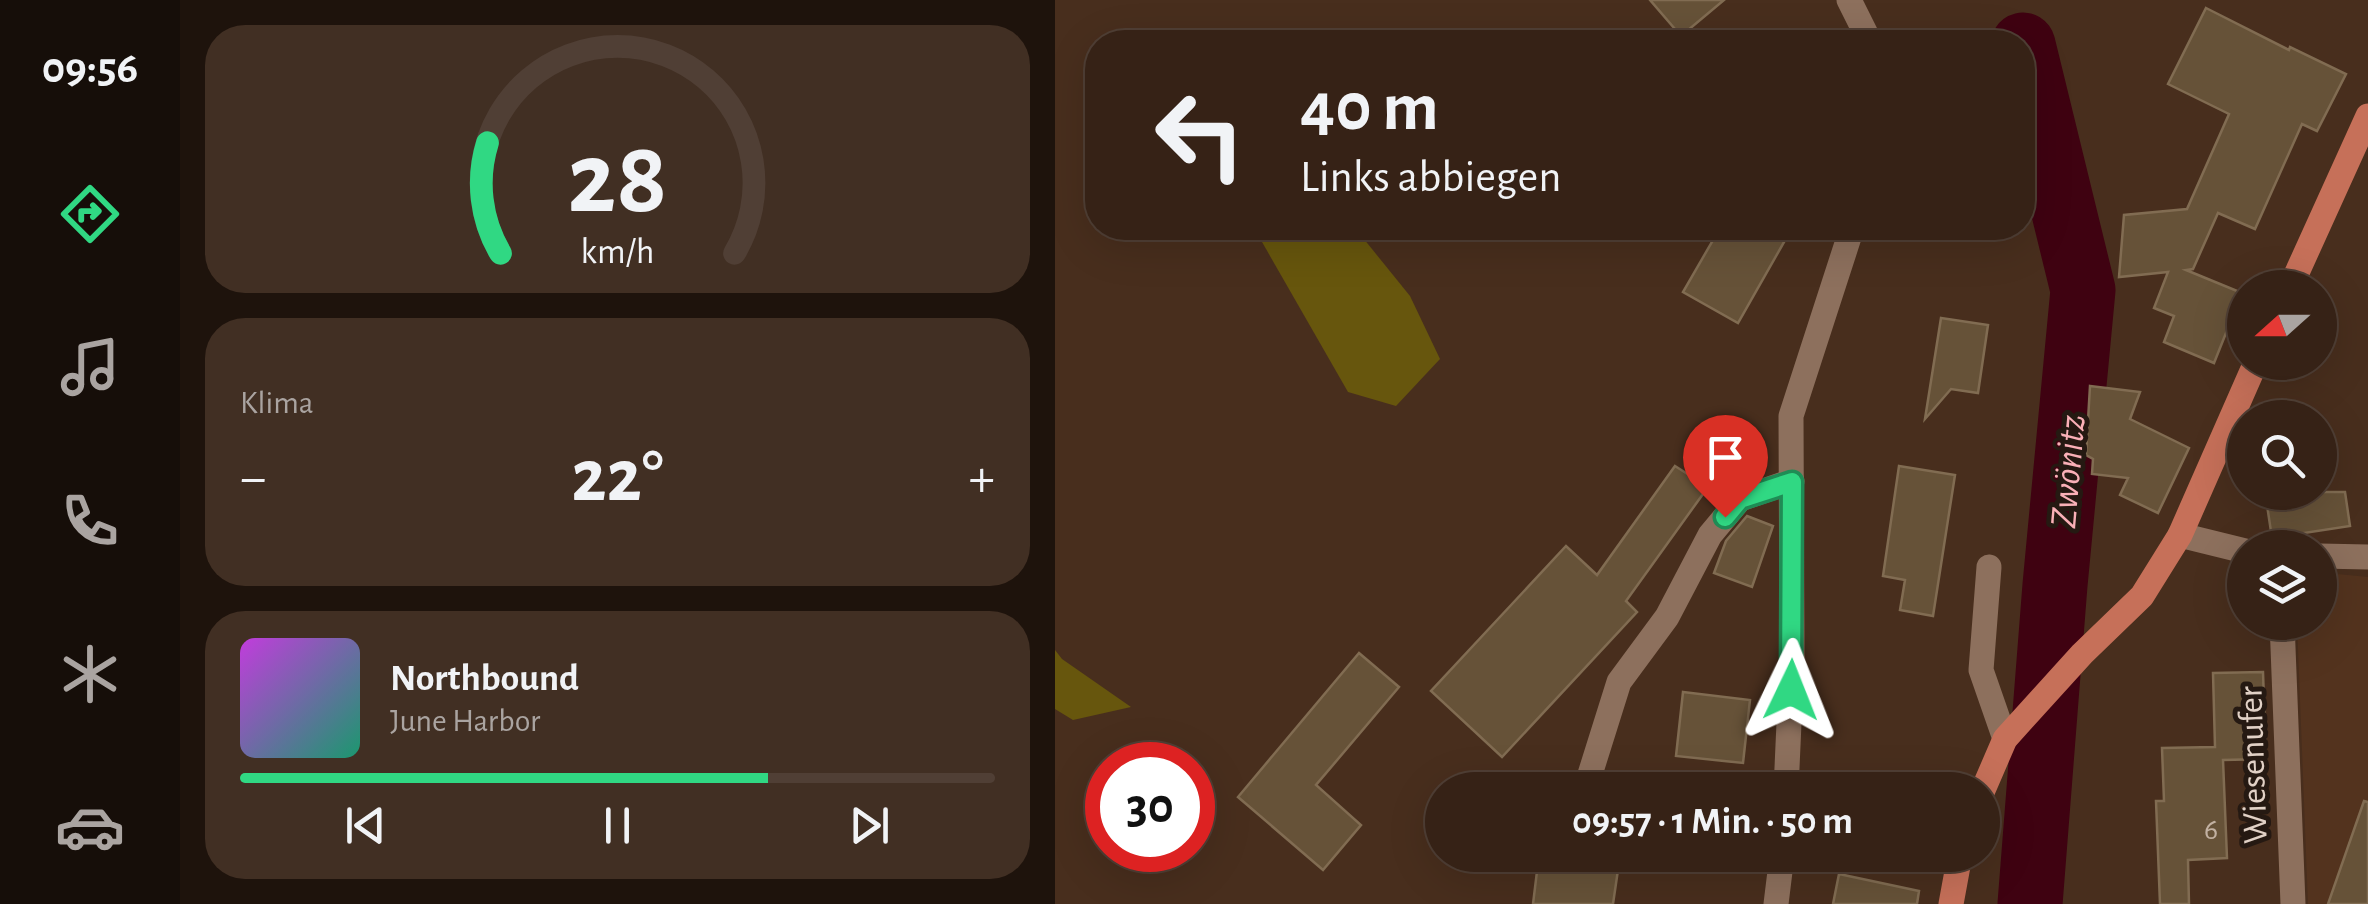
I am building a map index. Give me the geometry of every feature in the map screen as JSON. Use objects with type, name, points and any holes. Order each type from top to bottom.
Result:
[{"type":"main road","points":[[2299,270],[2365,133]]},
{"type":"main road","points":[[1991,772],[2005,739],[2082,654],[2142,596],[2180,535],[2249,380]]},
{"type":"main road","points":[[1951,904],[1957,872]]},
{"type":"street","points":[[1849,0],[1864,30]]},
{"type":"street","points":[[1787,772],[1793,656],[1791,416],[1848,240]]},
{"type":"street","points":[[1591,772],[1619,682],[1667,617],[1711,535],[1740,499],[1792,482]]},
{"type":"street","points":[[2180,535],[2227,547]]},
{"type":"street","points":[[2337,556],[2368,557]]},
{"type":"street","points":[[1989,567],[1981,670],[2005,739]]},
{"type":"street","name":"Wiesenufer","points":[[2282,640],[2293,904]]},
{"type":"street","points":[[1776,904],[1780,872]]},
{"type":"shaded area","points":[[1261,240],[1365,240],[1410,296],[1440,359],[1396,406],[1348,392]]},
{"type":"shaded area","points":[[2337,574],[2368,577],[2368,904],[2308,904],[2298,640],[2337,640]]},
{"type":"shaded area","points":[[1055,650],[1131,707],[1073,720],[1055,709]]},
{"type":"building","points":[[1650,0],[1724,0],[1688,30],[1676,30]]},
{"type":"building","points":[[2206,8],[2346,74],[2317,131],[2302,124],[2255,229],[2218,213],[2193,269],[2186,270],[2227,287],[2227,330],[2214,363],[2164,342],[2174,316],[2154,308],[2168,272],[2119,277],[2124,215],[2187,209],[2229,114],[2168,84]]},
{"type":"building","points":[[1713,240],[1785,240],[1738,323],[1683,292]]},
{"type":"building","points":[[1941,318],[1988,325],[1978,393],[1951,389],[1925,419]]},
{"type":"building","points":[[2090,386],[2140,392],[2130,419],[2189,448],[2158,513],[2120,495],[2128,478],[2092,474],[2093,459],[2086,455]]},
{"type":"building","points":[[1675,466],[1708,487],[1626,601],[1637,612],[1502,757],[1431,691],[1566,546],[1597,575]]},
{"type":"building","points":[[1899,466],[1955,475],[1933,616],[1900,610],[1905,580],[1883,576]]},
{"type":"building","points":[[2337,492],[2345,492],[2350,526],[2271,530],[2268,510],[2337,510]]},
{"type":"building","points":[[1747,516],[1773,526],[1752,587],[1714,573],[1726,541]]},
{"type":"building","points":[[1359,653],[1399,687],[1316,785],[1361,825],[1323,870],[1238,797]]},
{"type":"building","points":[[2263,672],[2266,759],[2223,760],[2227,858],[2188,860],[2189,904],[2160,904],[2156,801],[2164,801],[2162,748],[2215,747],[2213,673]]},
{"type":"building","points":[[1683,692],[1750,700],[1743,763],[1676,756]]},
{"type":"building","points":[[2364,801],[2368,802],[2368,904],[2328,904]]},
{"type":"building","points":[[1537,872],[1618,872],[1613,904],[1533,904]]},
{"type":"building","points":[[1839,874],[1919,891],[1917,904],[1833,904]]},
{"type":"waterway","name":"Zwönitz","points":[[2030,904],[2083,290],[2035,94]]},
{"type":"route","points":[[1725,517],[1740,499],[1792,482],[1791,690]]}]
